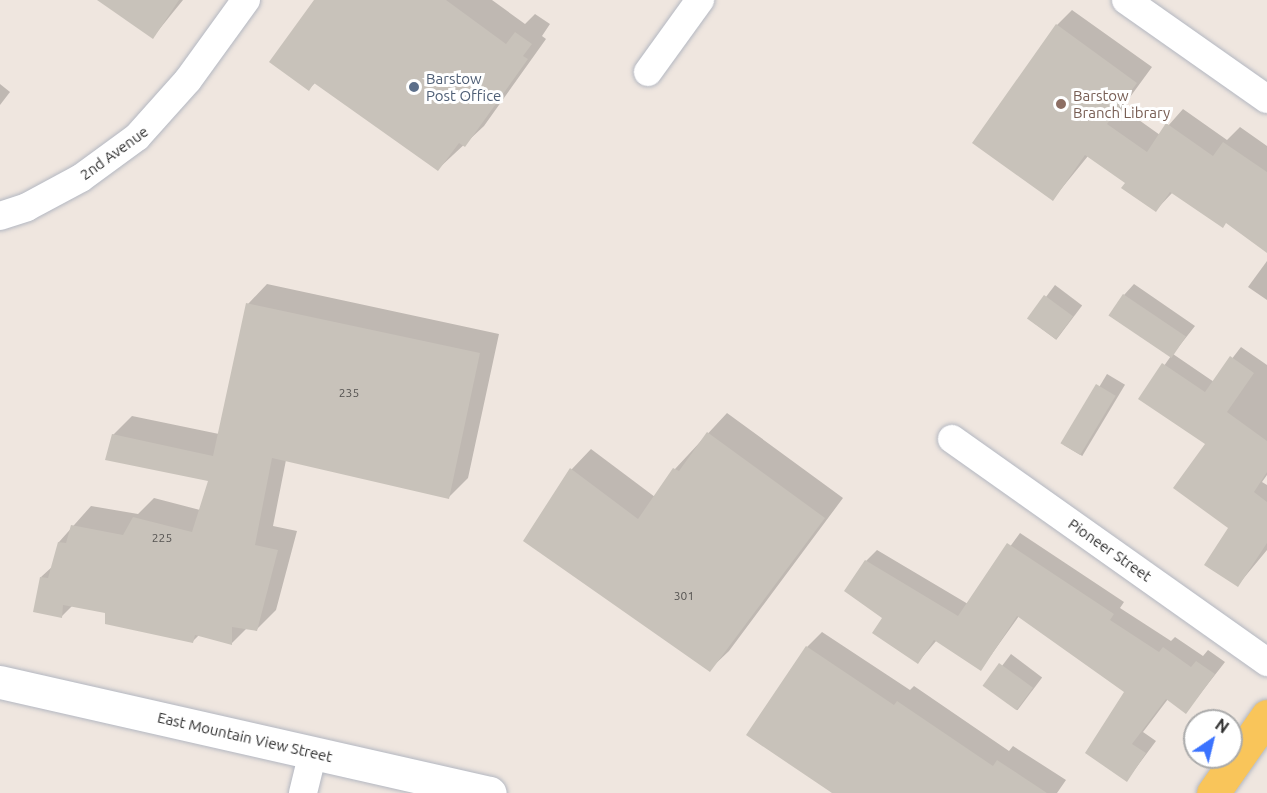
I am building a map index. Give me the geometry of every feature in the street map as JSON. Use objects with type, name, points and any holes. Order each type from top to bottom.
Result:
[{"type":"main road","points":[[1214,793],[1267,716]]},
{"type":"street","name":"2nd Avenue","points":[[0,216],[27,207],[81,178],[138,137],[188,80],[246,0]]},
{"type":"street","points":[[648,72],[700,0]]},
{"type":"street","points":[[1126,0],[1267,99]]},
{"type":"street","name":"Pioneer Street","points":[[952,439],[1267,662]]},
{"type":"street","name":"East Mountain View Street","points":[[0,682],[490,793]]},
{"type":"street","points":[[303,793],[313,752]]},
{"type":"building","points":[[97,0],[179,0],[153,39]]},
{"type":"building","name":"Barstow Post Office","points":[[314,0],[446,0],[506,44],[515,32],[532,44],[523,56],[528,59],[465,147],[459,143],[438,171],[314,83],[309,91],[269,62]]},
{"type":"building","points":[[1056,24],[1137,83],[1107,124],[1147,152],[1166,123],[1213,156],[1223,142],[1267,172],[1267,253],[1226,223],[1223,228],[1170,192],[1156,212],[1121,188],[1125,183],[1085,155],[1053,201],[972,143]]},
{"type":"building","points":[[1123,294],[1186,336],[1171,358],[1108,316]]},
{"type":"building","points":[[1044,295],[1073,316],[1056,340],[1027,318]]},
{"type":"building","points":[[246,303],[480,353],[449,499],[272,458],[255,545],[278,550],[257,631],[232,627],[232,645],[195,635],[193,643],[105,624],[105,613],[63,605],[62,618],[33,612],[40,577],[48,578],[58,542],[66,543],[71,525],[123,535],[133,517],[192,532],[208,481],[105,460],[112,434],[213,456]]},
{"type":"building","points":[[1230,356],[1254,373],[1227,412],[1267,441],[1267,472],[1254,492],[1267,502],[1267,543],[1238,587],[1204,565],[1228,528],[1173,488],[1205,444],[1138,399],[1162,363],[1205,392]]},
{"type":"building","points":[[1096,384],[1116,396],[1080,455],[1060,443]]},
{"type":"building","points":[[707,432],[825,518],[710,672],[523,541],[570,468],[638,519],[673,468],[679,471]]},
{"type":"building","points":[[1007,543],[1114,614],[1110,620],[1159,652],[1163,647],[1191,667],[1196,661],[1215,674],[1190,709],[1183,709],[1183,712],[1166,699],[1132,744],[1146,753],[1127,782],[1085,753],[1124,692],[1017,616],[981,671],[934,640],[918,664],[872,633],[882,618],[844,591],[865,560],[958,616]]},
{"type":"building","points":[[806,646],[894,705],[897,701],[993,766],[997,760],[1047,793],[832,793],[746,735]]},
{"type":"building","points":[[999,663],[1033,688],[1017,710],[983,686]]},
{"type":"place","name":"Barstow Post Office","points":[[414,87]]},
{"type":"place","name":"Barstow Branch Library","points":[[1061,104]]}]
